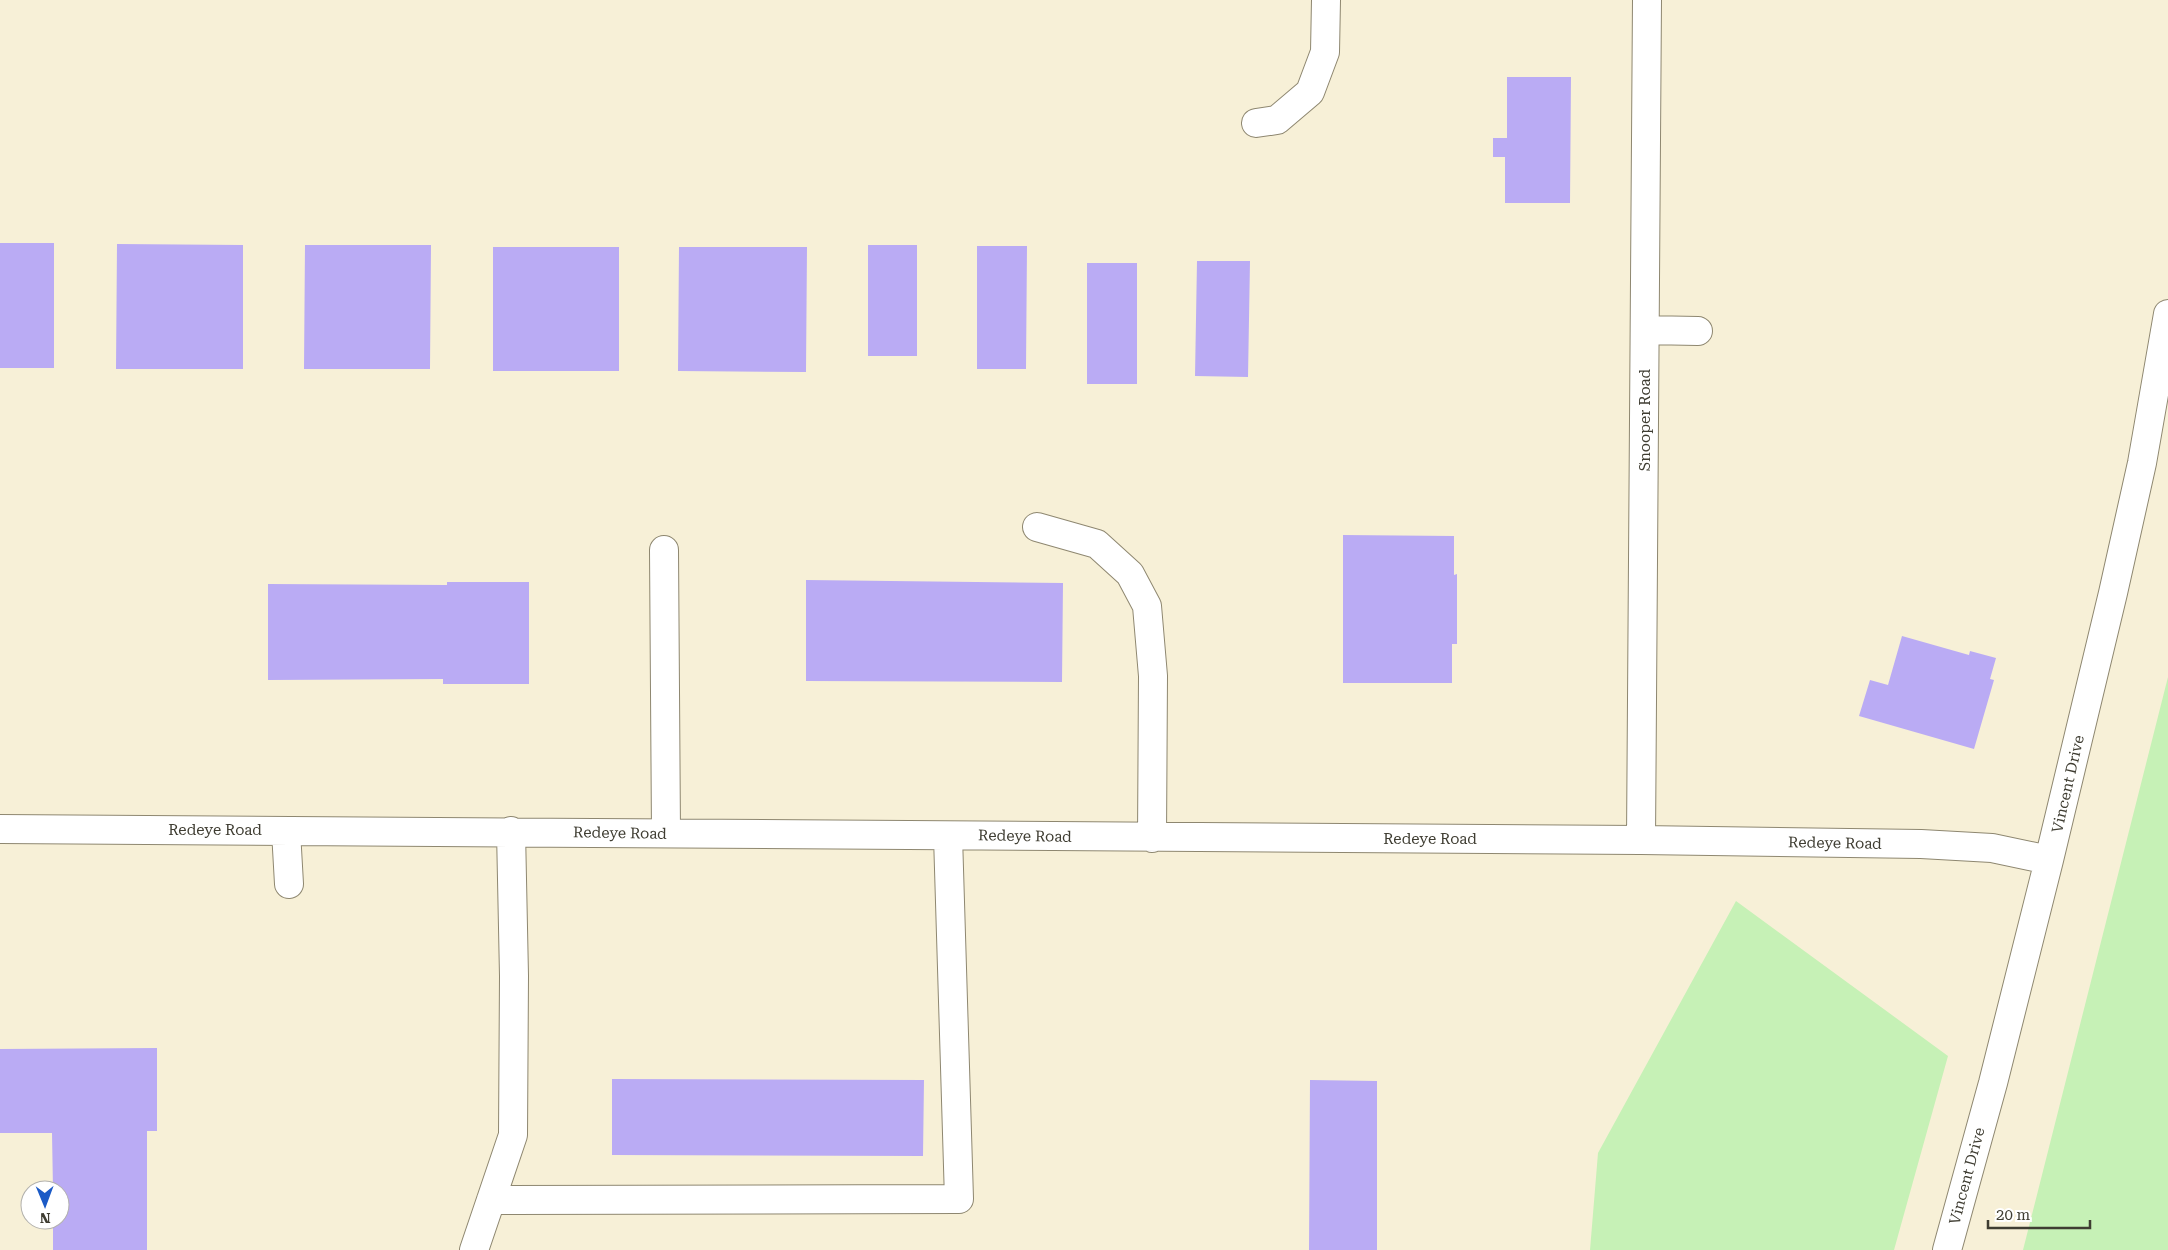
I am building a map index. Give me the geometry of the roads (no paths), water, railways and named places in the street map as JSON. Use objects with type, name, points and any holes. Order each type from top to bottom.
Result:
[{"type":"street","points":[[1256,123],[1277,120],[1310,92],[1325,52],[1326,0]]},
{"type":"street","name":"Snooper Road","points":[[1642,840],[1647,0]]},
{"type":"street","name":"Vincent Drive","points":[[1947,1250],[1993,1083],[2050,860],[2142,463],[2168,314]]},
{"type":"street","points":[[1645,330],[1698,331]]},
{"type":"street","points":[[1037,527],[1097,544],[1130,574],[1147,606],[1153,676],[1152,838]]},
{"type":"street","points":[[664,550],[666,833]]},
{"type":"street","name":"Redeye Road","points":[[0,829],[1642,840],[1974,847],[1992,848],[2050,860]]},
{"type":"street","points":[[286,831],[288,884]]},
{"type":"street","points":[[474,1250],[512,1135],[514,976],[512,831]]},
{"type":"street","points":[[491,1200],[959,1200],[948,836]]}]
